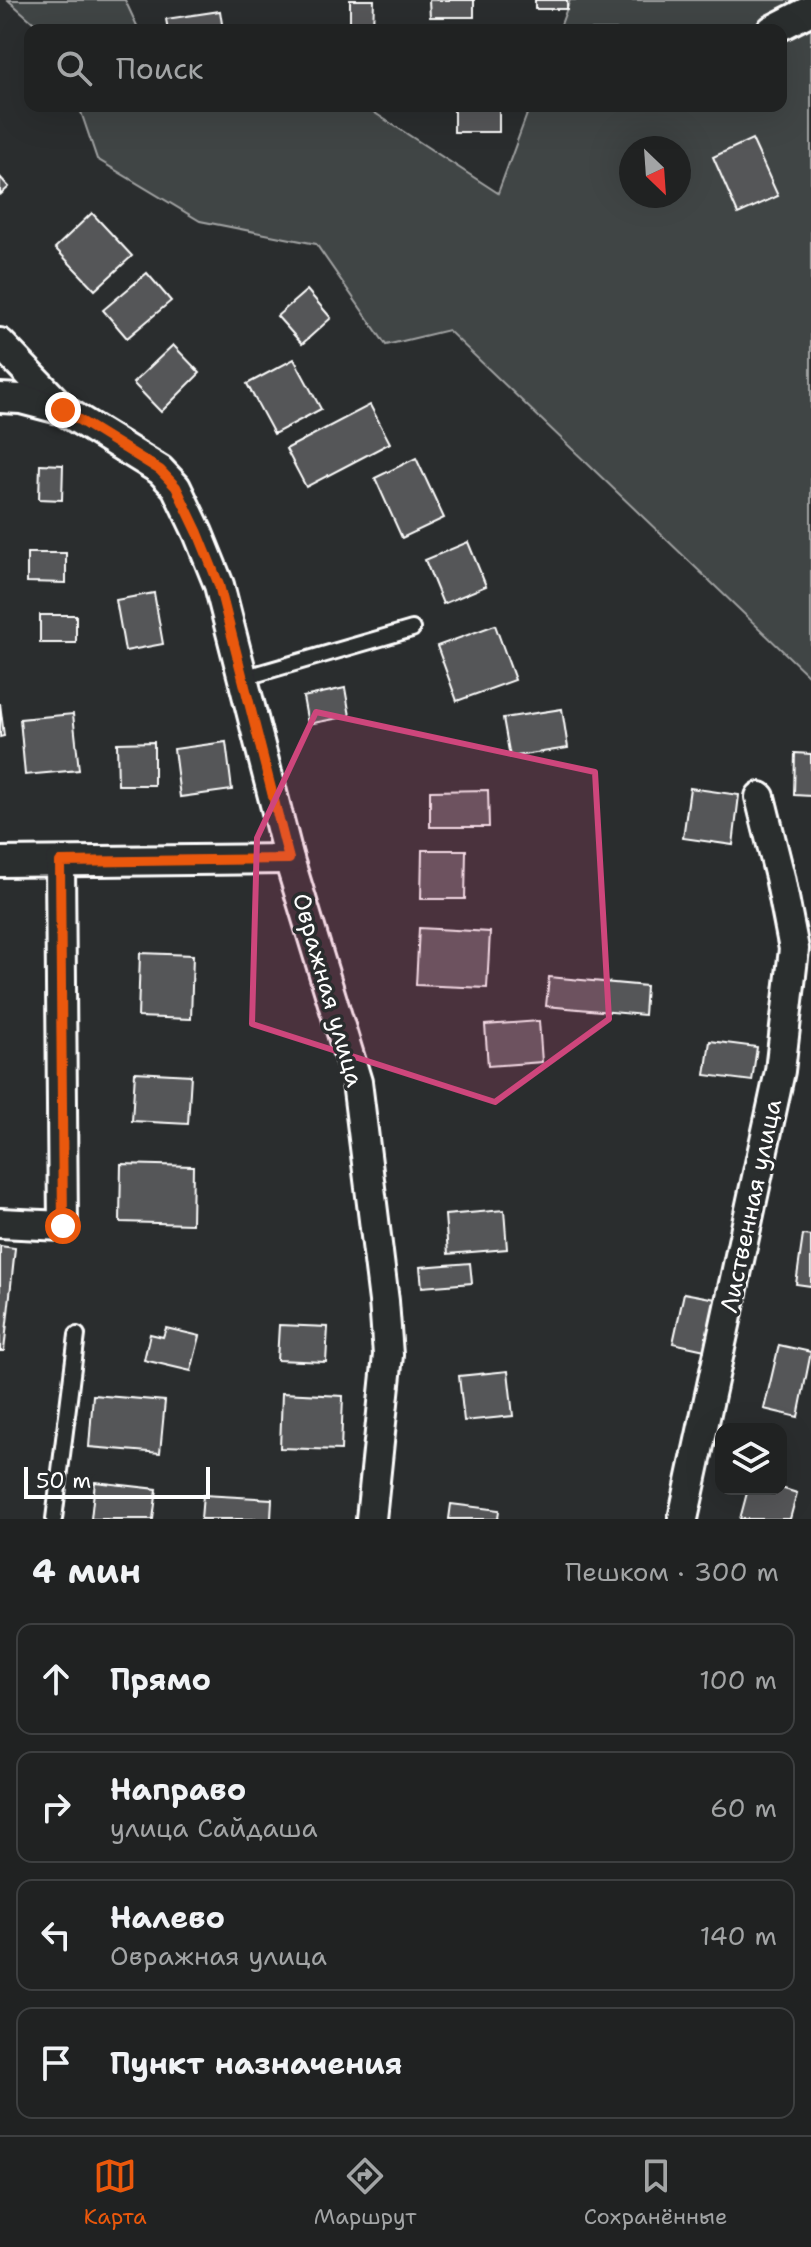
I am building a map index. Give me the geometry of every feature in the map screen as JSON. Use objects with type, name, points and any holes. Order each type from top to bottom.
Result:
[{"type":"street","points":[[784,24],[811,10]]},
{"type":"street","points":[[0,343],[63,410]]},
{"type":"street","name":"Овражная улица","points":[[0,398],[21,399],[63,410],[160,470],[176,487],[219,585],[289,859],[357,1082],[388,1355],[371,1519]]},
{"type":"street","name":"Лиственная улица","points":[[683,1519],[780,1071],[794,949],[760,797]]},
{"type":"street","points":[[0,862],[289,859]]},
{"type":"street","points":[[0,1223],[63,1226],[60,862]]},
{"type":"lane","points":[[243,678],[412,629]]},
{"type":"lane","points":[[54,1519],[77,1335]]},
{"type":"highlighted area","points":[[316,712],[595,772],[609,1019],[495,1102],[252,1024],[257,838]]},
{"type":"shaded area","points":[[8,0],[125,0],[136,24],[35,24]]},
{"type":"shaded area","points":[[570,0],[811,0],[811,678],[448,330],[386,345],[316,244],[200,221],[97,159],[81,112],[373,112],[498,193],[528,112],[787,112],[787,24],[561,24]]},
{"type":"building","points":[[350,0],[374,0],[373,24],[350,24]]},
{"type":"building","points":[[429,0],[474,0],[474,17],[430,17]]},
{"type":"building","points":[[535,0],[567,0],[567,9],[535,9]]},
{"type":"building","points":[[220,11],[222,24],[167,24],[166,19]]},
{"type":"building","points":[[454,112],[499,112],[499,132],[454,132]]},
{"type":"building","points":[[752,139],[778,196],[738,214],[713,157]]},
{"type":"building","points":[[0,177],[9,187],[0,195]]},
{"type":"building","points":[[92,213],[132,256],[95,290],[55,248]]},
{"type":"building","points":[[147,273],[171,301],[127,338],[103,310]]},
{"type":"building","points":[[307,290],[331,318],[302,344],[277,316]]},
{"type":"building","points":[[173,345],[200,373],[161,412],[133,383]]},
{"type":"building","points":[[294,359],[321,409],[274,434],[247,384]]},
{"type":"building","points":[[370,405],[390,443],[306,487],[286,449]]},
{"type":"building","points":[[416,458],[444,518],[402,538],[375,478]]},
{"type":"building","points":[[40,464],[63,465],[62,500],[39,499]]},
{"type":"building","points":[[468,542],[486,586],[443,604],[425,560]]},
{"type":"building","points":[[27,553],[66,553],[66,583],[27,582]]},
{"type":"building","points":[[154,593],[163,644],[125,651],[116,600]]},
{"type":"building","points":[[40,615],[76,615],[76,643],[40,643]]},
{"type":"building","points":[[495,625],[515,680],[457,701],[437,646]]},
{"type":"building","points":[[345,688],[350,716],[308,724],[303,697]]},
{"type":"building","points":[[0,703],[4,736],[0,737]]},
{"type":"building","points":[[562,709],[568,748],[510,757],[503,718]]},
{"type":"building","points":[[73,714],[79,770],[25,775],[20,719]]},
{"type":"building","points":[[154,742],[154,785],[118,785],[117,743]]},
{"type":"building","points":[[226,742],[232,790],[180,797],[174,749]]},
{"type":"building","points":[[795,753],[811,754],[811,796],[794,795]]},
{"type":"building","points":[[690,788],[739,795],[733,845],[683,838]]},
{"type":"building","points":[[488,790],[489,827],[430,827],[430,791]]},
{"type":"building","points":[[422,850],[466,850],[465,899],[421,899]]},
{"type":"building","points":[[419,928],[490,932],[487,988],[416,985]]},
{"type":"building","points":[[140,953],[193,955],[191,1019],[138,1017]]},
{"type":"building","points":[[549,977],[646,986],[644,1015],[546,1006]]},
{"type":"building","points":[[539,1021],[542,1062],[488,1066],[485,1025]]},
{"type":"building","points":[[710,1041],[757,1047],[752,1081],[705,1075]]},
{"type":"building","points":[[135,1072],[191,1075],[188,1124],[132,1121]]},
{"type":"building","points":[[121,1164],[193,1166],[192,1224],[120,1222]]},
{"type":"building","points":[[504,1210],[507,1249],[448,1254],[445,1215]]},
{"type":"building","points":[[803,1235],[811,1236],[811,1286],[796,1284]]},
{"type":"building","points":[[0,1246],[15,1248],[4,1351],[0,1351]]},
{"type":"building","points":[[470,1263],[472,1283],[422,1287],[420,1267]]},
{"type":"building","points":[[684,1293],[716,1299],[705,1350],[673,1343]]},
{"type":"building","points":[[279,1325],[328,1327],[326,1362],[277,1360]]},
{"type":"building","points":[[166,1328],[200,1336],[191,1371],[144,1360],[150,1334],[163,1337]]},
{"type":"building","points":[[779,1345],[811,1352],[798,1417],[764,1409]]},
{"type":"building","points":[[508,1371],[513,1416],[464,1421],[459,1376]]},
{"type":"building","points":[[282,1393],[343,1396],[341,1450],[280,1448]]},
{"type":"building","points":[[93,1395],[165,1401],[160,1453],[89,1447]]},
{"type":"building","points":[[95,1482],[157,1489],[153,1519],[91,1519]]},
{"type":"building","points":[[787,1490],[797,1493],[790,1519],[740,1519],[746,1495],[787,1495]]},
{"type":"building","points":[[203,1495],[272,1499],[271,1519],[201,1519]]},
{"type":"building","points":[[451,1504],[499,1510],[498,1519],[449,1519]]},
{"type":"route","points":[[63,410],[160,470],[176,487],[219,585],[289,859],[60,862],[63,1226]]}]
